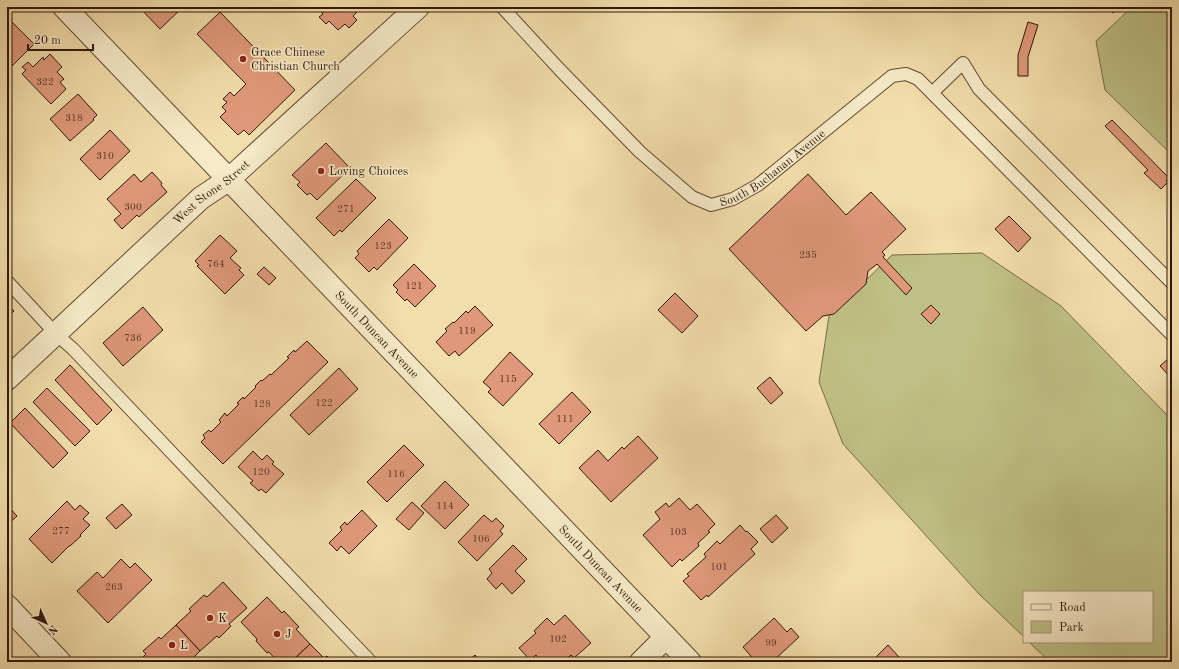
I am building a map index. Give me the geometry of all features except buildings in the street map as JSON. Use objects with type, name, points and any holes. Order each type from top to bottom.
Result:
[{"type":"street","name":"South Duncan Avenue","points":[[64,7],[690,662]]},
{"type":"street","name":"West Stone Street","points":[[7,379],[201,198],[228,180],[418,7]]},
{"type":"street","points":[[7,606],[60,662]]},
{"type":"street","points":[[641,662],[666,637]]},
{"type":"lane","name":"South Buchanan Avenue","points":[[502,7],[560,70],[640,152],[692,197],[711,204],[733,199],[758,184],[892,76],[906,74],[918,79],[1172,334]]},
{"type":"lane","points":[[932,93],[963,63],[979,89],[1172,283]]},
{"type":"lane","points":[[7,281],[371,662]]},
{"type":"green space","points":[[1132,7],[1172,7],[1172,155],[1105,90],[1096,41]]},
{"type":"green space","points":[[982,253],[1061,306],[1172,420],[1172,662],[1050,662],[1030,643],[1153,643],[1153,591],[1023,591],[1023,636],[979,594],[843,444],[819,382],[829,316],[892,255]]},
{"type":"place","name":"Grace Chinese Christian Church","points":[[243,59]]},
{"type":"place","name":"Loving Choices","points":[[321,171]]},
{"type":"place","name":"K","points":[[210,618]]},
{"type":"place","name":"J","points":[[277,634]]},
{"type":"place","name":"L","points":[[172,645]]}]
